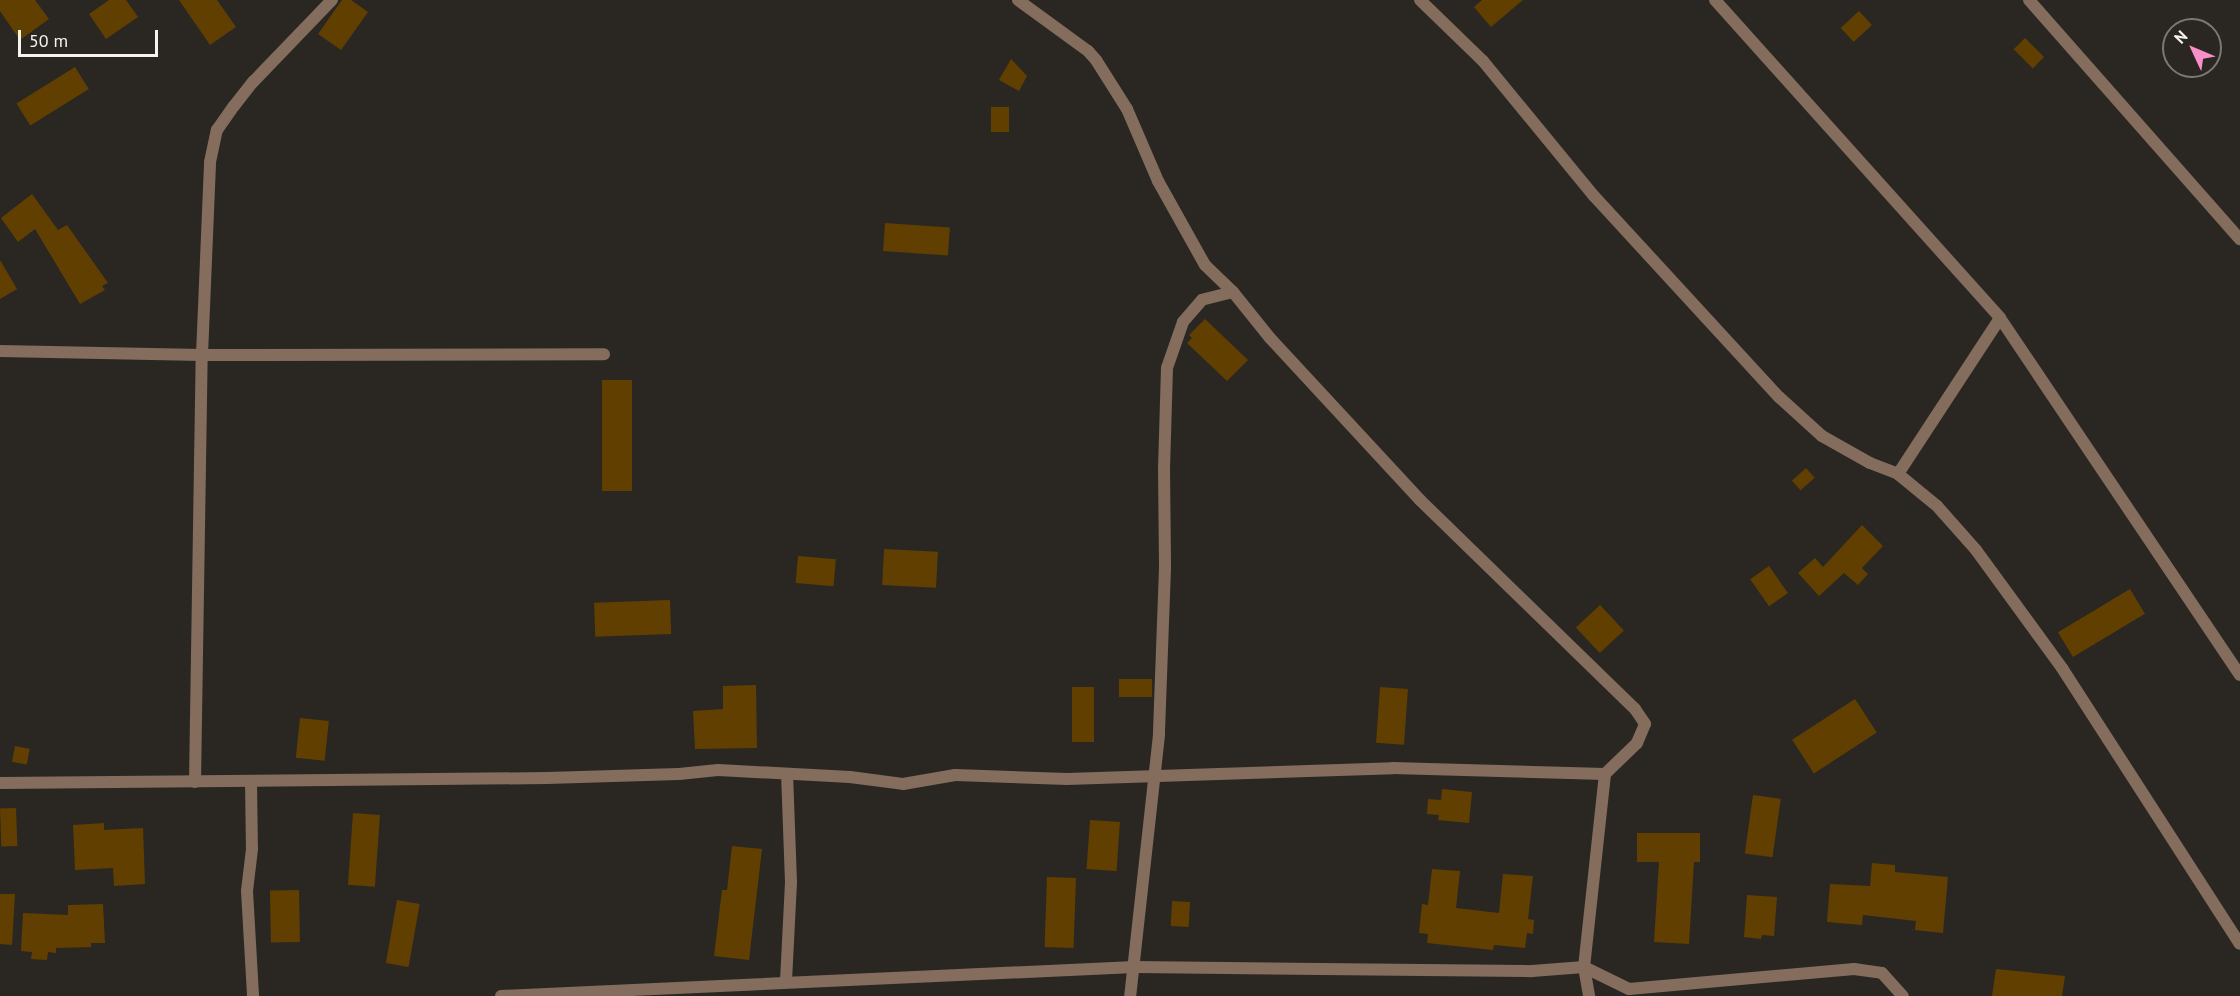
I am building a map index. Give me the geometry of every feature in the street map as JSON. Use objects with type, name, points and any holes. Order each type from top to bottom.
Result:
[{"type":"street","points":[[195,782],[202,355],[210,162],[217,130],[253,82],[332,0]]},
{"type":"street","points":[[1018,0],[1088,51],[1096,60],[1127,109],[1158,181],[1205,265],[1233,292],[1270,338],[1420,500],[1635,709],[1645,724],[1637,743],[1605,774],[1584,967],[1589,996]]},
{"type":"street","points":[[1420,0],[1483,61],[1594,196],[1779,398],[1822,436],[1870,463],[1898,474],[1937,506],[1983,559],[2062,668],[2240,944]]},
{"type":"street","points":[[1715,0],[2001,318],[2240,675]]},
{"type":"street","points":[[2029,0],[2240,239]]},
{"type":"street","points":[[1130,996],[1155,775],[1165,568],[1164,468],[1167,368],[1182,322],[1202,300],[1233,292]]},
{"type":"street","points":[[1898,474],[2001,318]]},
{"type":"street","points":[[0,351],[202,355],[604,354]]},
{"type":"street","points":[[0,783],[547,778],[679,774],[718,770],[850,777],[903,784],[955,774],[1067,779],[1393,768],[1605,774]]},
{"type":"street","points":[[786,981],[791,882],[787,774]]},
{"type":"street","points":[[251,781],[252,849],[247,891],[253,996]]},
{"type":"street","points":[[501,996],[649,991],[786,981],[1134,967],[1532,971],[1584,967],[1629,989],[1854,969],[1882,973],[1903,996]]},
{"type":"building","points":[[0,0],[35,0],[49,19],[20,40],[0,11]]},
{"type":"building","points":[[109,0],[126,0],[138,17],[106,39],[89,14]]},
{"type":"building","points":[[179,0],[217,0],[236,27],[210,45]]},
{"type":"building","points":[[342,0],[351,0],[368,12],[341,50],[318,34]]},
{"type":"building","points":[[1482,0],[1523,0],[1491,27],[1474,7]]},
{"type":"building","points":[[1859,11],[1872,25],[1854,42],[1841,28]]},
{"type":"building","points":[[2025,38],[2044,57],[2033,68],[2014,49]]},
{"type":"building","points":[[1011,59],[1027,76],[1019,91],[999,80]]},
{"type":"building","points":[[75,67],[89,89],[30,126],[16,104]]},
{"type":"building","points":[[991,107],[1009,107],[1009,132],[991,132]]},
{"type":"building","points":[[32,194],[58,230],[67,225],[108,283],[102,286],[105,290],[80,304],[35,229],[18,242],[1,218]]},
{"type":"building","points":[[885,223],[950,228],[948,255],[883,251]]},
{"type":"building","points":[[0,260],[17,289],[0,299]]},
{"type":"building","points":[[1205,319],[1248,360],[1227,381],[1187,343],[1192,338],[1189,335]]},
{"type":"building","points":[[602,380],[632,380],[632,491],[602,491]]},
{"type":"building","points":[[1806,468],[1815,478],[1801,490],[1792,481]]},
{"type":"building","points":[[1862,525],[1883,546],[1862,568],[1868,574],[1858,585],[1844,573],[1819,596],[1798,573],[1815,558],[1823,567]]},
{"type":"building","points":[[884,549],[938,552],[936,588],[882,585]]},
{"type":"building","points":[[798,556],[836,559],[834,586],[796,583]]},
{"type":"building","points":[[1769,566],[1788,593],[1769,606],[1750,579]]},
{"type":"building","points":[[2130,589],[2145,614],[2073,657],[2058,632]]},
{"type":"building","points":[[670,600],[671,634],[595,637],[594,603]]},
{"type":"building","points":[[1600,605],[1624,631],[1600,653],[1576,628]]},
{"type":"building","points":[[1119,679],[1152,679],[1152,697],[1119,697]]},
{"type":"building","points":[[756,685],[757,748],[695,749],[693,711],[723,709],[723,686]]},
{"type":"building","points":[[1072,687],[1094,687],[1094,742],[1072,742]]},
{"type":"building","points":[[1380,687],[1408,689],[1404,745],[1376,743]]},
{"type":"building","points":[[1855,699],[1877,733],[1814,773],[1792,740]]},
{"type":"building","points":[[300,718],[329,721],[325,761],[296,758]]},
{"type":"building","points":[[15,746],[30,749],[27,765],[12,762]]},
{"type":"building","points":[[1442,789],[1472,792],[1469,823],[1438,820],[1439,815],[1427,814],[1428,799],[1441,800]]},
{"type":"building","points":[[1753,795],[1781,799],[1773,857],[1745,853]]},
{"type":"building","points":[[16,808],[17,846],[1,847],[0,809]]},
{"type":"building","points":[[353,813],[380,815],[375,887],[348,885]]},
{"type":"building","points":[[1090,820],[1120,822],[1117,871],[1087,869]]},
{"type":"building","points":[[104,823],[104,830],[143,828],[145,884],[114,886],[113,868],[75,870],[73,825]]},
{"type":"building","points":[[1637,833],[1700,833],[1700,862],[1694,862],[1689,944],[1654,942],[1659,862],[1637,862]]},
{"type":"building","points":[[732,846],[762,849],[749,960],[714,956],[722,890],[727,890]]},
{"type":"building","points":[[1872,863],[1895,865],[1895,872],[1948,877],[1943,933],[1915,930],[1916,921],[1863,915],[1862,925],[1827,922],[1830,884],[1870,886]]},
{"type":"building","points":[[1432,869],[1460,871],[1456,908],[1499,913],[1503,874],[1533,876],[1528,919],[1534,920],[1533,934],[1527,933],[1525,948],[1494,945],[1493,950],[1427,943],[1428,934],[1419,933],[1422,904],[1428,905]]},
{"type":"building","points":[[1047,877],[1076,878],[1074,948],[1045,947]]},
{"type":"building","points":[[299,890],[300,942],[271,942],[270,891]]},
{"type":"building","points":[[0,894],[15,894],[12,945],[0,944]]},
{"type":"building","points":[[1747,895],[1777,897],[1774,936],[1762,935],[1761,939],[1744,937]]},
{"type":"building","points":[[397,900],[420,904],[409,967],[386,963]]},
{"type":"building","points":[[1172,901],[1190,902],[1189,927],[1171,926]]},
{"type":"building","points":[[103,904],[105,943],[91,943],[91,947],[56,948],[56,953],[48,952],[47,960],[31,959],[32,952],[21,951],[23,913],[68,915],[68,905]]},
{"type":"building","points":[[1996,969],[2065,976],[2062,996],[1992,996]]}]
